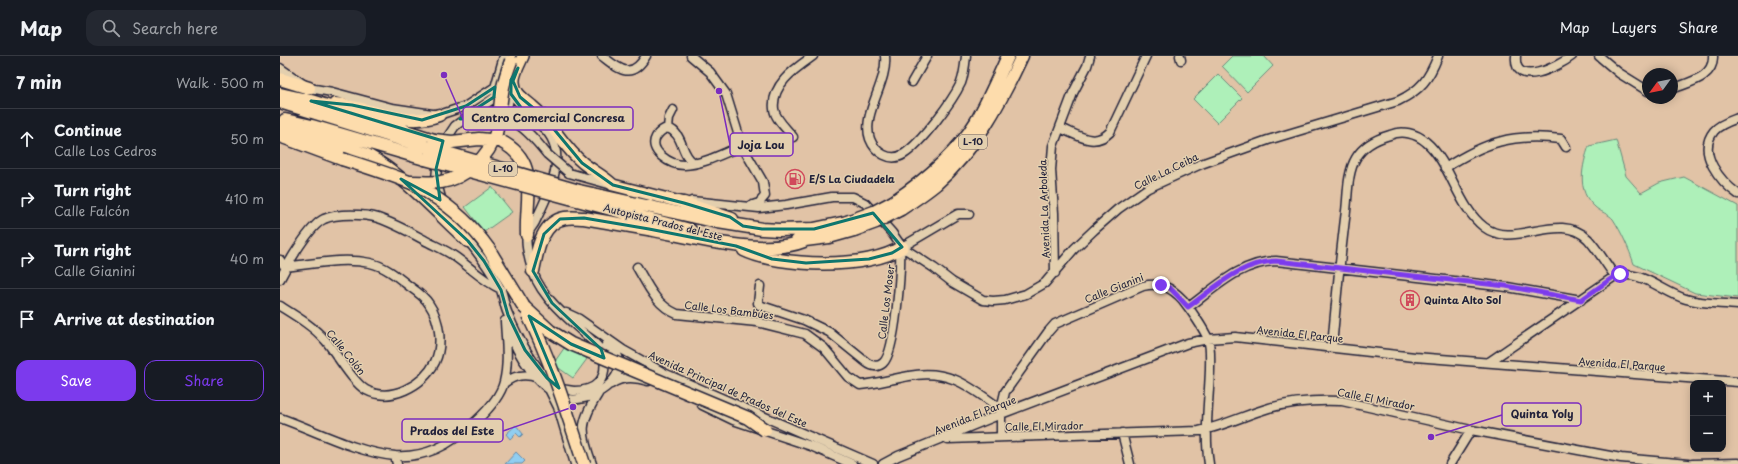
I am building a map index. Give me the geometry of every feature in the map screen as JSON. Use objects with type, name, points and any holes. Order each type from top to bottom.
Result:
[{"type":"highway","name":"Autopista Prados del Este","points":[[280,119],[428,148],[577,200],[731,242],[804,241],[854,230],[876,222],[897,205],[935,170],[976,122],[1008,56]]},
{"type":"highway","name":"Autopista Prados del Este","points":[[280,102],[428,148],[579,191],[743,226],[778,230],[814,229],[860,218],[897,205],[935,184],[967,151],[979,134],[997,106],[1022,56]]},
{"type":"highway","points":[[411,182],[441,182],[450,180],[464,173],[480,160],[492,142],[496,132],[503,85],[512,60]]},
{"type":"highway","points":[[280,79],[311,88]]},
{"type":"highway","points":[[280,94],[311,101],[352,105],[411,120],[422,120],[439,115]]},
{"type":"highway","points":[[311,101],[428,148],[452,142],[479,139],[500,141],[514,149],[526,167],[529,184],[527,235]]},
{"type":"highway","points":[[280,124],[283,127],[367,155],[379,162],[413,189],[468,241]]},
{"type":"highway","points":[[280,136],[411,182],[448,205],[472,227],[488,248],[524,307],[542,344],[561,393],[584,464]]},
{"type":"highway","points":[[684,203],[730,217],[743,226]]},
{"type":"highway","points":[[533,271],[544,234],[554,223],[566,218],[584,218],[731,242],[775,247],[794,245],[804,241]]},
{"type":"highway","points":[[731,242],[747,251],[772,259],[806,263],[830,263],[885,256],[901,247]]},
{"type":"highway","points":[[524,307],[550,330],[571,344],[748,418],[765,430]]},
{"type":"main road","points":[[523,56],[512,60],[513,81],[520,97],[543,116],[567,147],[582,163],[605,177],[613,185],[684,203]]},
{"type":"street","points":[[602,56],[621,71],[627,72],[637,68],[646,56]]},
{"type":"street","points":[[691,56],[710,72],[726,94],[742,146],[763,182],[765,196],[759,203],[749,206]]},
{"type":"street","points":[[793,137],[778,119],[774,108],[776,95],[783,80],[813,56]]},
{"type":"street","points":[[885,56],[884,74],[869,118],[868,133],[870,141],[878,152],[890,157],[903,155],[929,130],[961,82],[966,56]]},
{"type":"street","points":[[912,82],[927,56]]},
{"type":"street","name":"Avenida La Arboleda","points":[[1054,273],[1056,255],[1052,159],[1053,146],[1073,93],[1087,66],[1090,56]]},
{"type":"street","points":[[1060,128],[1093,141],[1105,137],[1110,132],[1146,56]]},
{"type":"street","name":"Calle La Ceiba","points":[[684,203],[691,201],[773,207],[832,197],[853,197],[864,203],[892,233],[901,247],[966,291],[983,300],[1005,300],[1026,294],[1045,283],[1074,249],[1094,230],[1118,209],[1148,188],[1201,164],[1268,140],[1398,101],[1414,93],[1427,80],[1438,56]]},
{"type":"street","points":[[1516,56],[1515,62],[1518,70],[1526,74],[1534,74],[1564,63],[1572,56]]},
{"type":"street","points":[[1599,56],[1619,73],[1642,87]]},
{"type":"street","points":[[1678,87],[1702,77],[1709,72],[1714,64],[1713,56]]},
{"type":"street","points":[[280,68],[311,88],[392,108],[439,115],[466,106],[495,87],[512,60]]},
{"type":"street","points":[[495,87],[494,98],[496,104],[502,107],[508,104],[511,94],[512,60]]},
{"type":"street","points":[[511,94],[537,123]]},
{"type":"street","points":[[280,418],[396,460],[407,456],[424,453],[446,443],[467,428],[490,406],[504,383],[506,365],[504,306],[501,290],[484,260],[447,213],[439,195],[436,179],[438,158],[442,144],[450,132],[464,119],[494,98]]},
{"type":"street","points":[[668,128],[669,118],[673,110]]},
{"type":"street","points":[[464,119],[491,112],[509,112],[520,115],[537,123],[544,128],[551,137],[554,146],[556,168],[555,176],[544,202],[527,235],[527,250],[533,271],[541,287],[560,310],[603,353],[603,376],[596,384],[585,390],[563,389],[551,383],[525,350],[504,306]]},
{"type":"street","points":[[450,132],[468,122],[479,119],[491,118],[507,120],[525,128],[547,154],[569,173],[613,185]]},
{"type":"street","points":[[1738,118],[1722,124],[1714,130],[1710,137],[1709,144],[1711,162],[1716,172],[1730,189],[1738,194]]},
{"type":"street","points":[[693,162],[689,160],[686,155],[676,133],[668,128],[659,132],[654,143],[654,148],[657,152],[676,163],[683,165],[693,162],[706,161],[742,146]]},
{"type":"street","points":[[1332,347],[1339,268],[1349,184],[1355,160],[1361,150],[1371,143],[1393,133],[1415,134],[1427,142],[1445,168],[1468,207],[1484,227],[1494,232],[1506,234],[1549,229],[1565,229],[1576,232],[1588,239],[1615,276]]},
{"type":"street","points":[[1445,168],[1479,148],[1516,138],[1537,136],[1561,139],[1566,148]]},
{"type":"street","points":[[901,247],[958,214],[968,214]]},
{"type":"street","points":[[280,279],[286,267],[316,225],[324,219],[341,215],[377,217],[410,232],[453,255],[480,277],[501,290]]},
{"type":"street","name":"Calle Los Moser","points":[[760,286],[759,305],[804,320],[829,332],[871,366],[877,366],[883,363],[887,357],[893,336],[901,261],[901,247]]},
{"type":"street","points":[[280,260],[286,267]]},
{"type":"street","points":[[1188,307],[1235,273],[1264,261],[1276,261],[1506,286],[1581,300]]},
{"type":"street","name":"Calle Colón","points":[[280,306],[311,325],[325,340],[364,390],[383,395],[394,395],[412,387],[434,363],[439,343],[437,321],[434,311],[429,303],[388,270],[377,265],[363,262],[324,262],[286,267]]},
{"type":"street","name":"Calle Los Bambúes","points":[[637,267],[658,302],[668,310],[677,314],[757,322],[805,334],[824,348],[848,377],[860,385],[911,375],[936,374],[945,376],[970,386],[1001,412]]},
{"type":"street","points":[[1489,362],[1615,276],[1639,276],[1687,300],[1738,305]]},
{"type":"street","name":"Calle Gianini","points":[[1001,436],[1001,412],[1008,385],[1056,324],[1143,286],[1152,284],[1170,288],[1188,307],[1208,339],[1210,360],[1207,429],[1210,464]]},
{"type":"street","points":[[560,310],[583,326],[615,352],[619,366],[617,372],[607,386],[598,394],[589,408],[583,429],[587,450],[592,464]]},
{"type":"street","name":"Avenida Principal de Prados del Este","points":[[560,310],[579,319],[623,350],[666,374],[873,464]]},
{"type":"street","points":[[505,321],[515,347],[538,378],[549,388],[559,395],[570,399],[587,398],[598,394]]},
{"type":"street","name":"Avenida El Parque","points":[[882,464],[898,456],[941,440],[1001,412],[1188,343],[1208,339],[1235,337],[1415,357],[1738,382]]},
{"type":"street","points":[[504,383],[515,376],[530,375],[538,378]]},
{"type":"street","name":"Avenida Principal de Prados del Este","points":[[607,386],[621,379],[641,379],[663,387],[733,420],[811,446],[852,464]]},
{"type":"street","points":[[549,388],[558,407],[575,464]]},
{"type":"street","name":"Calle El Mirador","points":[[941,440],[1001,436],[1199,431],[1284,404],[1327,400],[1348,402],[1471,430],[1621,458],[1688,464]]},
{"type":"street","points":[[1450,464],[1471,430]]},
{"type":"street","points":[[1122,433],[1130,464]]},
{"type":"street","points":[[1692,464],[1738,463]]},
{"type":"highlighted area","points":[[518,68],[513,81],[520,97],[543,116],[582,163],[613,185],[684,203],[730,217],[743,226],[762,229],[814,229],[873,213],[902,247],[892,253],[869,259],[806,263],[772,259],[736,246],[649,229],[584,218],[560,219],[544,234],[533,271],[552,303],[601,349],[604,358],[571,344],[529,316],[559,388],[547,378],[525,350],[508,315],[501,290],[484,261],[468,241],[401,179],[440,200],[436,169],[443,141],[311,101],[352,105],[422,120],[466,106],[495,87],[494,97],[460,119],[498,118],[499,111],[525,113],[511,94],[511,80]]},
{"type":"green space","points":[[1232,56],[1264,56],[1273,66],[1247,92],[1222,66]]},
{"type":"green space","points":[[1218,74],[1242,98],[1217,123],[1193,99]]},
{"type":"green space","points":[[1616,140],[1626,176],[1641,193],[1659,183],[1684,177],[1738,206],[1738,298],[1695,293],[1634,264],[1625,241],[1613,219],[1597,209],[1589,201],[1583,186],[1582,178],[1584,162],[1589,146]]},
{"type":"green space","points":[[492,187],[512,212],[484,232],[465,207]]},
{"type":"green space","points":[[567,344],[587,359],[573,378],[553,364]]},
{"type":"water","points":[[516,425],[523,434],[520,437],[516,433],[510,439],[506,434]]},
{"type":"water","points":[[516,452],[525,461],[522,464],[505,464]]},
{"type":"place","name":"Centro Comercial Concresa","points":[[444,75]]},
{"type":"place","name":"Joja Lou","points":[[719,91]]},
{"type":"place","name":"E/S La Ciudadela","points":[[795,179]]},
{"type":"place","name":"Quinta Alto Sol","points":[[1410,300]]},
{"type":"place","name":"Prados del Este","points":[[573,407]]},
{"type":"place","name":"Quinta Yoly","points":[[1431,437]]},
{"type":"route","points":[[1161,285],[1170,288],[1188,307],[1244,268],[1264,261],[1276,261],[1506,286],[1581,300],[1620,274]]}]
